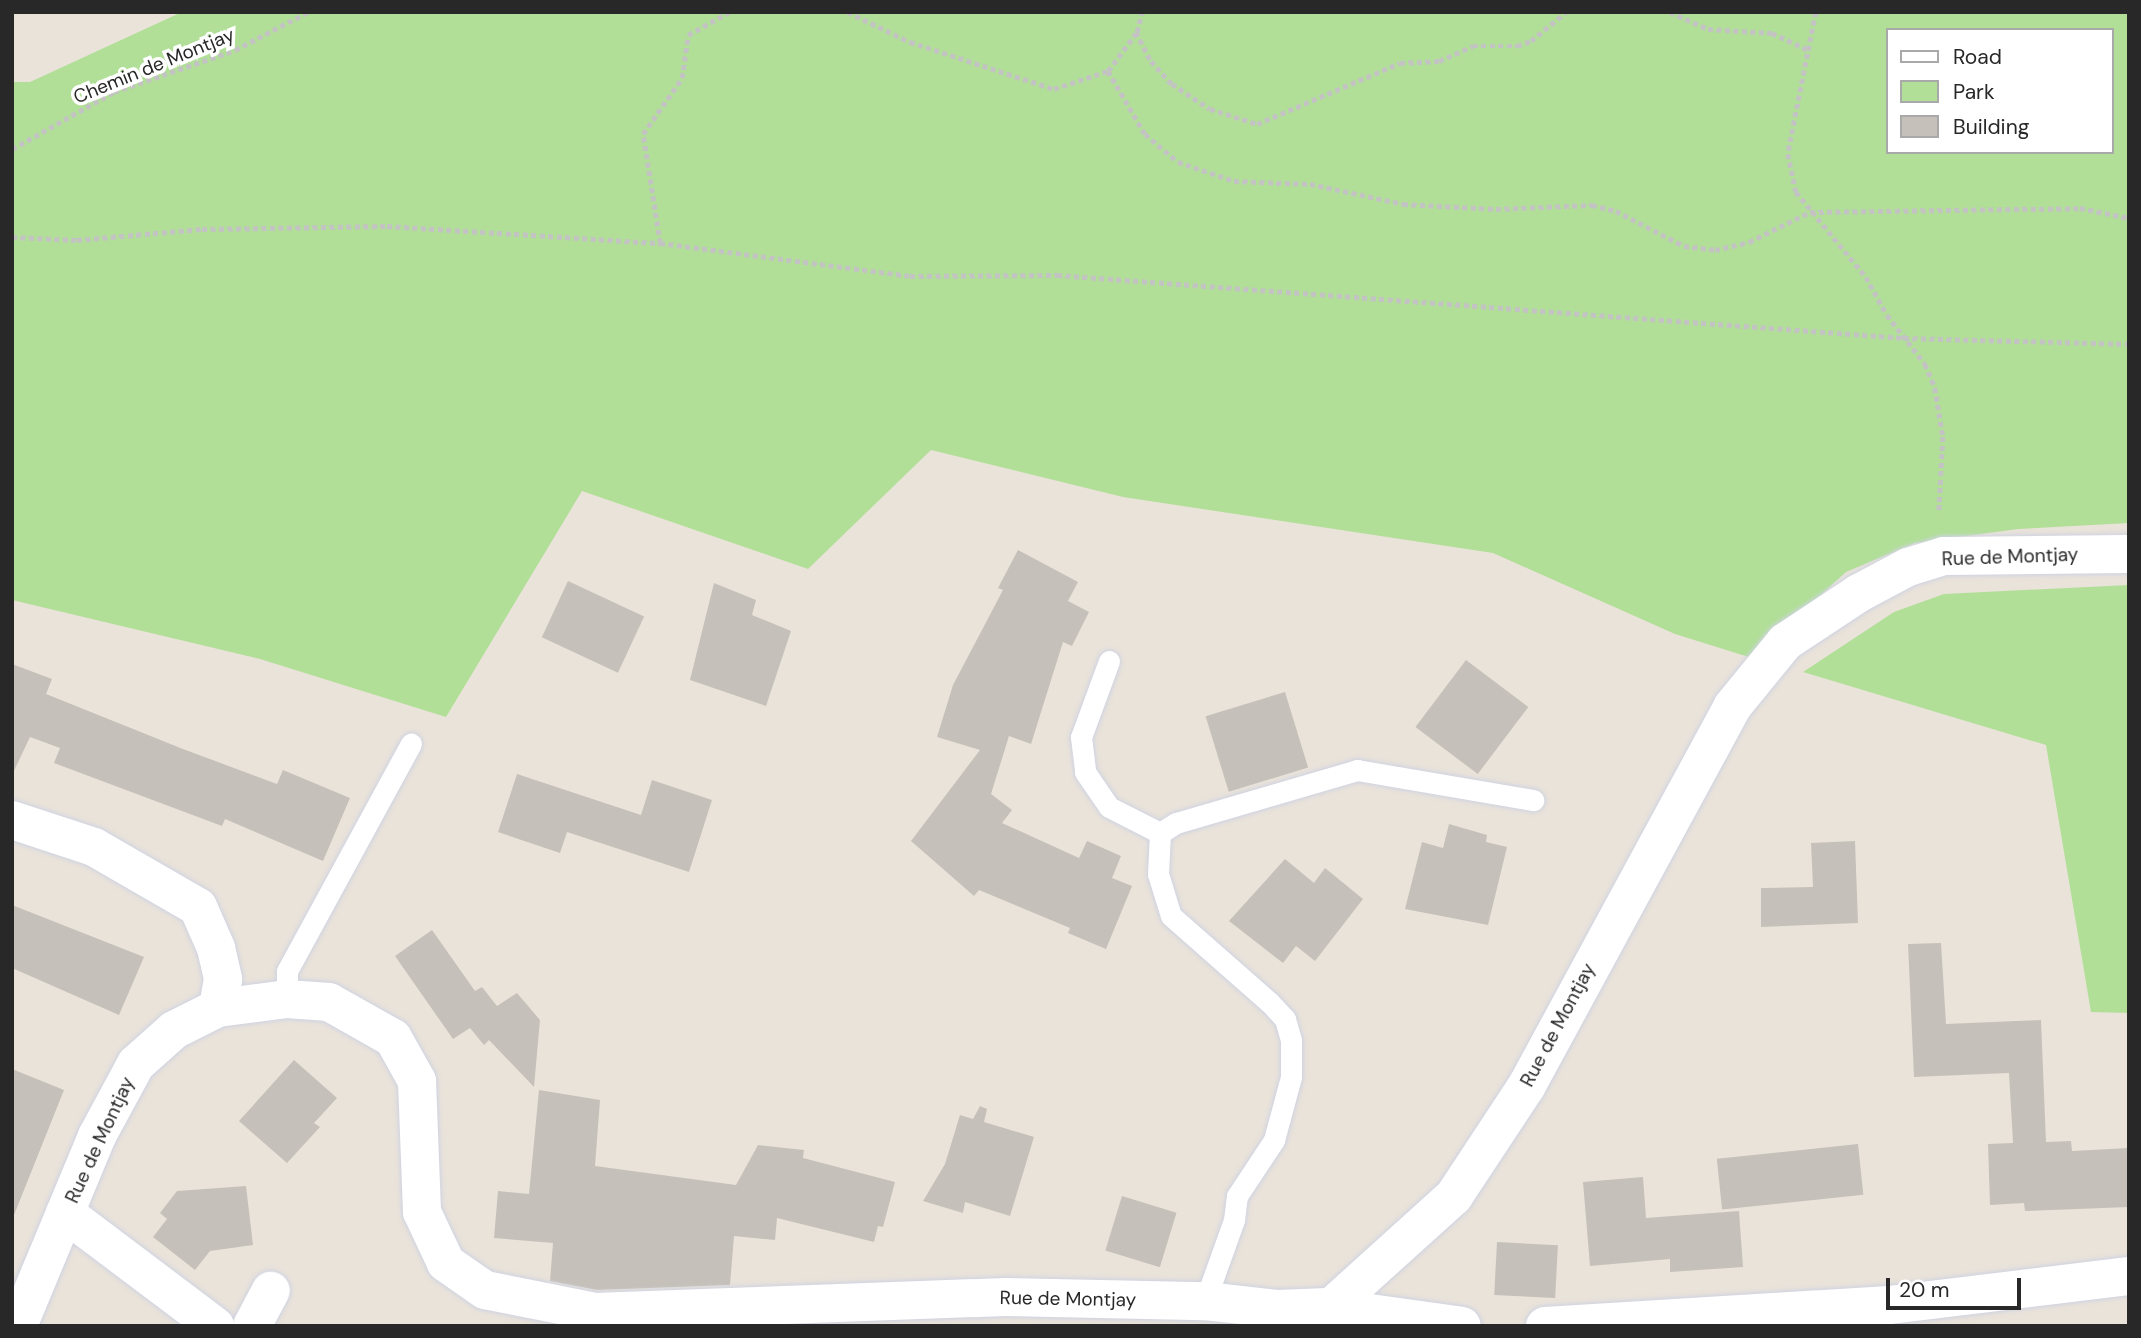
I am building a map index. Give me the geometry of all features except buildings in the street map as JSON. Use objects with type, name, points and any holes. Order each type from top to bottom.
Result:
[{"type":"street","name":"Rue de Montjay","points":[[18,1326],[97,1136],[136,1064],[174,1030],[218,1008],[287,999],[330,1002],[393,1038],[417,1081],[422,1212],[446,1263],[485,1290],[595,1312],[1006,1297],[1205,1301],[1320,1317],[1374,1272],[1454,1196],[1526,1087],[1732,707],[1785,642],[1858,593],[1908,567],[1944,556],[2129,554]]},
{"type":"street","points":[[12,820],[93,846],[198,907],[216,948],[223,979],[218,1008]]},
{"type":"street","points":[[65,1213],[215,1326]]},
{"type":"street","points":[[1545,1326],[1889,1305],[2129,1276]]},
{"type":"street","points":[[252,1326],[271,1291]]},
{"type":"street","points":[[1320,1317],[1462,1326]]},
{"type":"lane","points":[[1109,661],[1081,737],[1085,772],[1109,807],[1160,834]]},
{"type":"lane","points":[[287,999],[287,971],[411,744]]},
{"type":"lane","points":[[1160,834],[1176,823],[1357,770],[1533,800]]},
{"type":"lane","points":[[1160,834],[1158,874],[1171,916],[1269,1002],[1285,1019],[1291,1041],[1291,1077],[1274,1140],[1237,1196],[1234,1220],[1205,1301]]},
{"type":"path","name":"Chemin de Montjay","points":[[12,149],[114,92],[235,50],[309,12]]},
{"type":"path","points":[[660,243],[643,134],[682,78],[688,35],[729,12]]},
{"type":"path","points":[[848,12],[910,42],[1054,89],[1108,71],[1136,32],[1142,12]]},
{"type":"path","points":[[1136,32],[1151,61],[1172,84],[1210,109],[1257,124],[1400,63],[1439,61],[1473,46],[1517,46],[1531,41],[1566,12]]},
{"type":"path","points":[[1670,12],[1708,29],[1772,33],[1808,50]]},
{"type":"path","points":[[1816,12],[1788,153],[1796,192],[1866,277],[1904,338],[1925,364],[1940,410],[1938,515],[1944,556]]},
{"type":"path","points":[[1108,71],[1145,134],[1178,162],[1234,181],[1310,184],[1403,204],[1496,209],[1592,205],[1616,211],[1684,246],[1715,250],[1749,242],[1810,212],[2080,208],[2129,218]]},
{"type":"path","points":[[12,237],[77,240],[202,229],[387,226],[660,243],[899,275],[1057,275],[1904,338],[2129,344]]},
{"type":"green space","points":[[182,12],[2129,12],[2129,523],[2018,529],[1915,543],[1846,572],[1752,658],[1675,634],[1493,553],[1123,497],[931,450],[808,569],[582,491],[446,717],[260,659],[12,600],[12,82],[30,82]]},
{"type":"green space","points":[[2129,585],[2129,1013],[2091,1012],[2046,745],[1803,672],[1894,612],[1944,594]]}]
